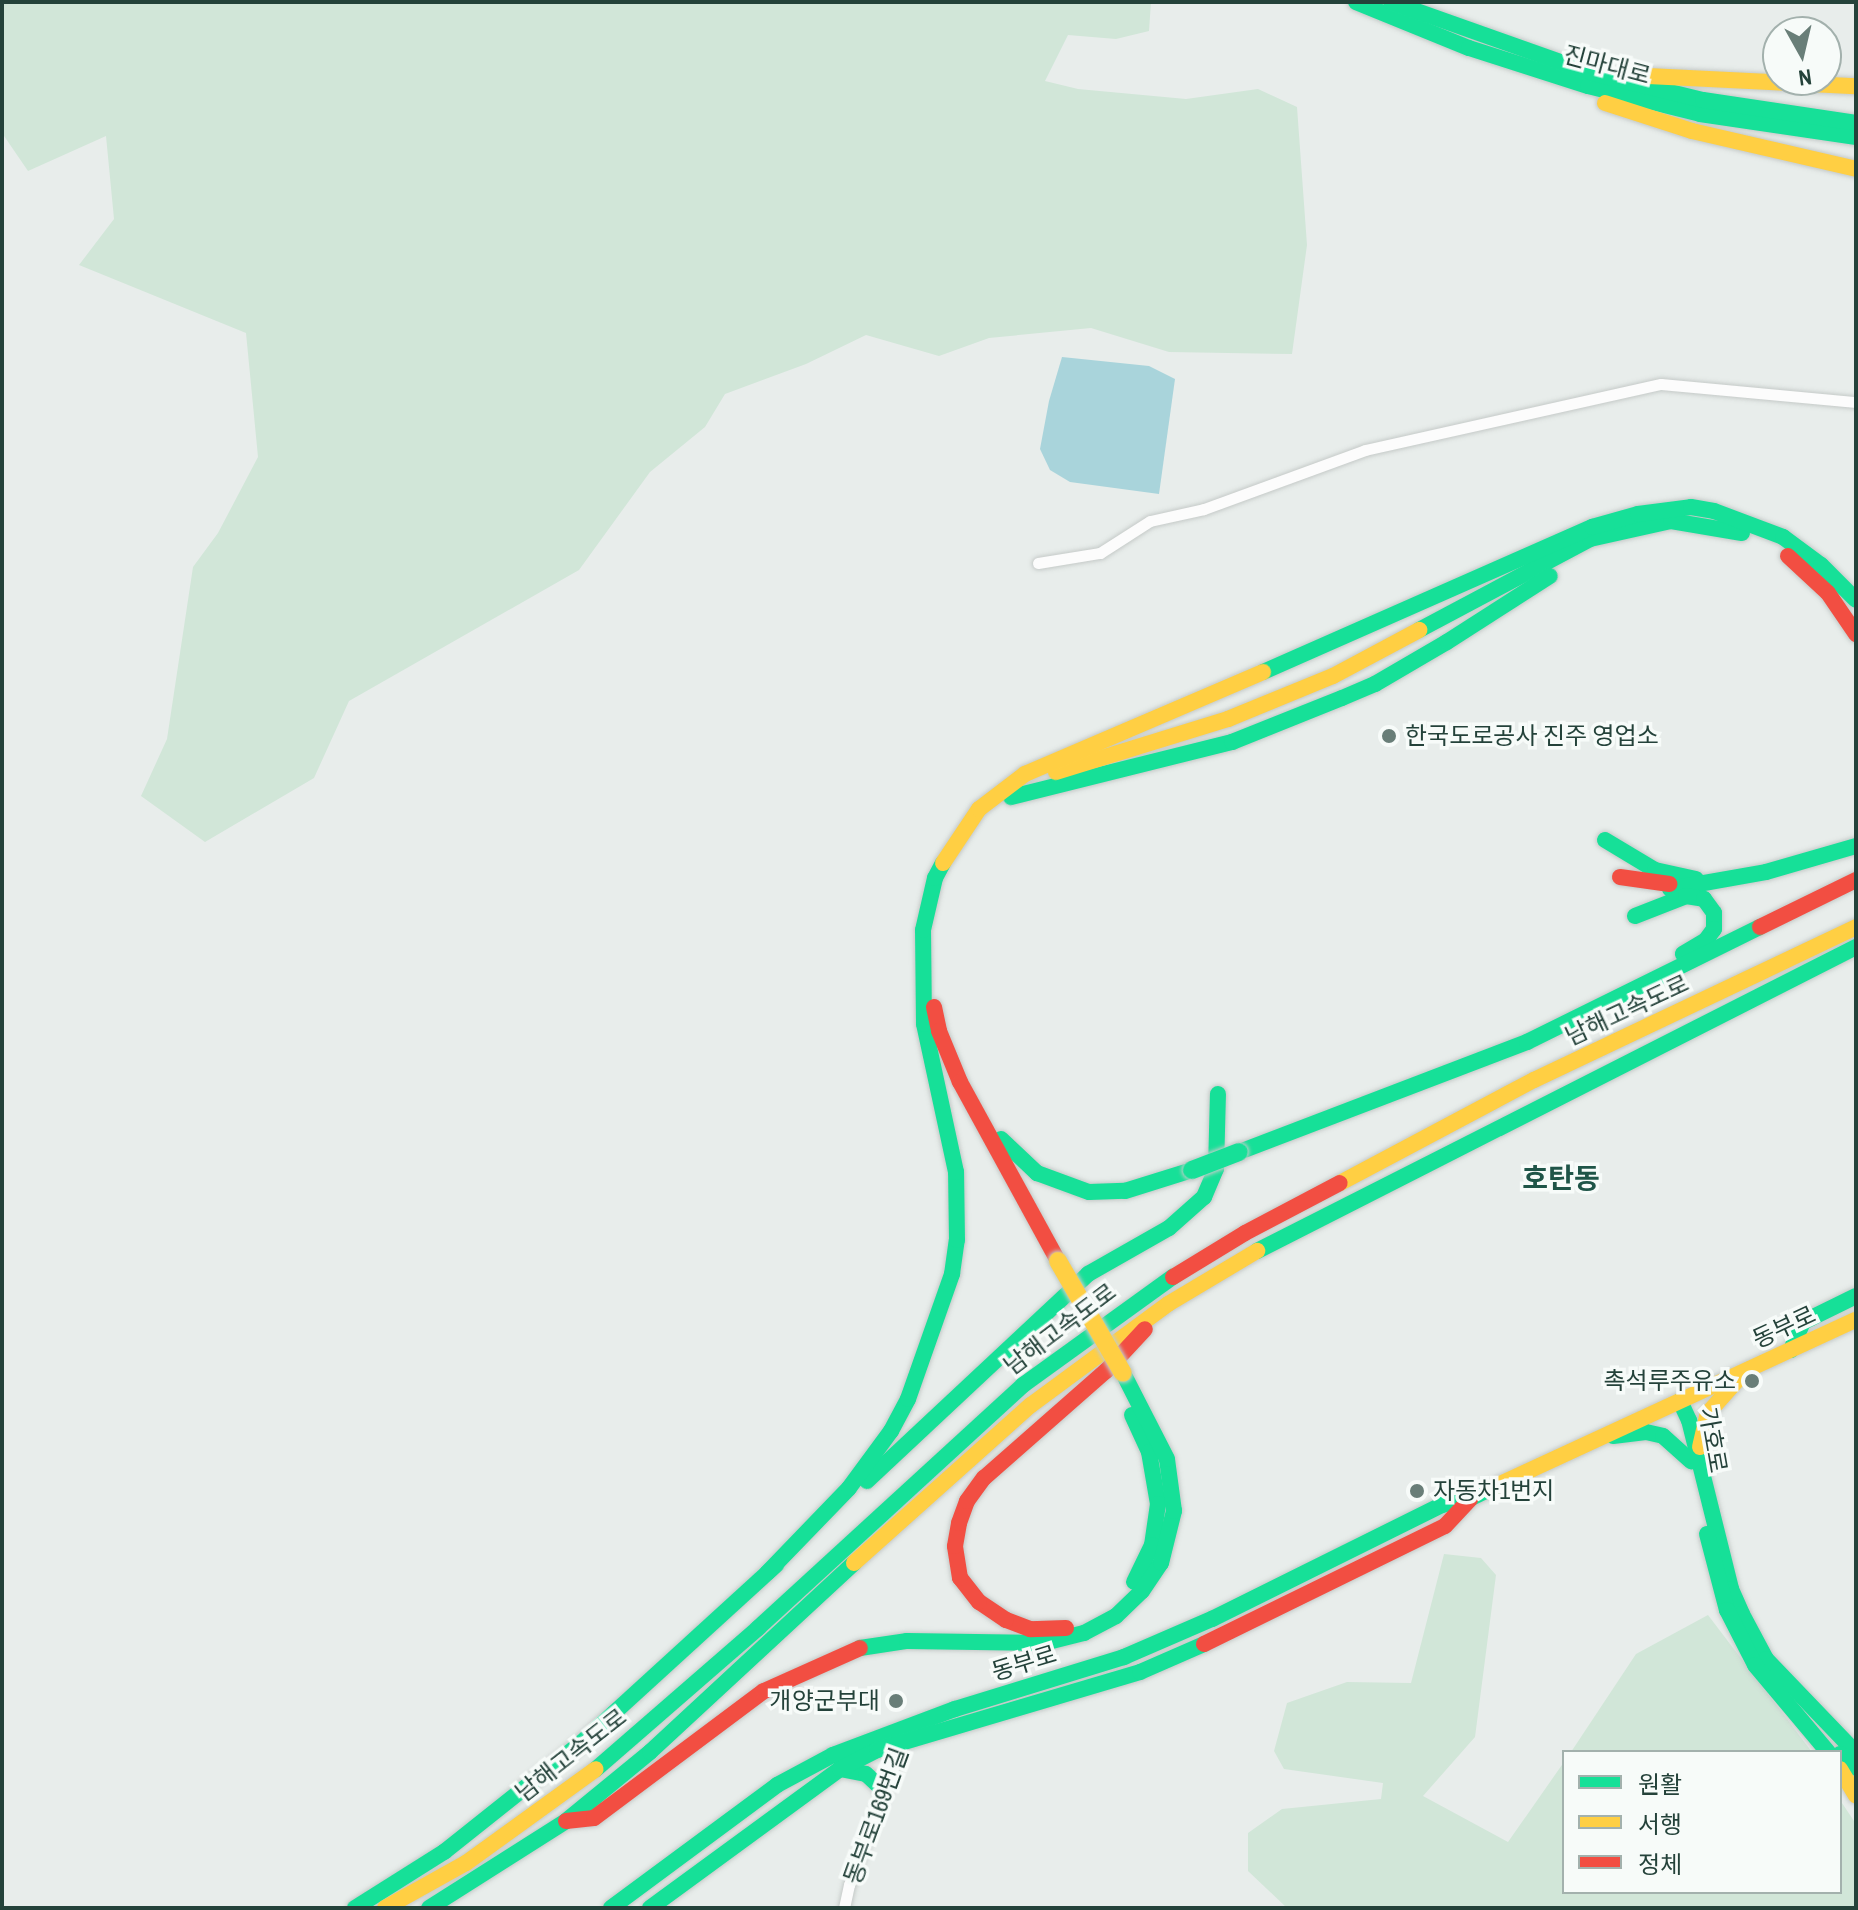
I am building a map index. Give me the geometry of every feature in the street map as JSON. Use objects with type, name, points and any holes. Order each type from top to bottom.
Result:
[{"type":"main road","name":"진마대로","points":[[1356,2],[1526,67],[1700,114],[1856,137]]},
{"type":"main road","name":"진마대로","points":[[1391,2],[1474,34],[1592,73],[1703,100],[1856,123]]},
{"type":"main road","points":[[1474,34],[1497,32],[1654,78],[1856,86]]},
{"type":"main road","points":[[1526,67],[1553,86],[1692,131],[1856,169]]},
{"type":"main road","points":[[767,1573],[849,1488],[891,1431],[908,1399],[952,1274],[957,1240],[956,1172],[924,1024],[923,930],[935,878],[962,831],[1001,790],[1025,774],[1074,751],[1321,648],[1530,552],[1615,519],[1691,507],[1737,518],[1783,537],[1821,565],[1856,600]]},
{"type":"main road","points":[[1054,1264],[948,1053],[934,1008],[929,962],[939,897],[955,858],[967,839],[1011,797],[1060,770],[1228,719],[1333,676],[1590,539],[1671,521],[1725,528],[1752,536],[1775,548],[1812,576],[1856,634]]},
{"type":"main road","points":[[1011,797],[1232,742],[1375,684],[1563,567],[1590,539]]},
{"type":"main road","points":[[1563,1026],[1609,991],[1697,947],[1712,935],[1716,921],[1709,905],[1693,896],[1633,911],[1678,886],[1766,872],[1856,846]]},
{"type":"main road","points":[[1614,849],[1655,870],[1708,880]]},
{"type":"main road","points":[[1620,877],[1678,886]]},
{"type":"main road","points":[[948,1053],[1007,1147],[1024,1164],[1053,1182],[1089,1192],[1125,1191],[1192,1170],[1563,1026],[1856,880]]},
{"type":"main road","name":"남해고속도로","points":[[385,1908],[466,1863],[586,1778],[758,1628],[1023,1385],[1092,1332],[1168,1280],[1245,1233],[1534,1080],[1856,927]]},
{"type":"main road","name":"남해고속도로","points":[[429,1908],[566,1821],[710,1700],[964,1462],[1100,1351],[1168,1304],[1272,1242],[1856,947]]},
{"type":"main road","points":[[566,1821],[594,1818],[764,1691],[844,1652],[873,1644],[907,1641],[1044,1643],[1084,1633],[1116,1616],[1142,1591],[1161,1563],[1174,1511],[1171,1477],[1163,1449],[1118,1377],[940,1063],[924,995]]},
{"type":"main road","points":[[355,1908],[444,1852],[571,1751],[1088,1274],[1169,1228],[1204,1197],[1216,1169],[1218,1094]]},
{"type":"main road","points":[[1791,1350],[1803,1322],[1856,1296]]},
{"type":"main road","points":[[1118,1377],[1145,1442],[1157,1486],[1157,1519],[1146,1563],[1111,1606],[1082,1622],[1042,1630],[1016,1625],[979,1602],[960,1578],[956,1535],[967,1501],[984,1478],[1106,1371],[1168,1304]]},
{"type":"main road","name":"동부로","points":[[611,1908],[777,1785],[833,1755],[1154,1666],[1240,1629],[1445,1526],[1471,1498],[1856,1320]]},
{"type":"main road","points":[[1596,1438],[1646,1432],[1663,1436],[1695,1459],[1708,1413],[1746,1370]]},
{"type":"main road","name":"가호로","points":[[1680,1401],[1731,1589],[1742,1614],[1766,1659],[1856,1753]]},
{"type":"main road","name":"가호로","points":[[1695,1459],[1716,1580],[1727,1610],[1755,1665],[1826,1750]]},
{"type":"main road","points":[[1798,1716],[1836,1750]]},
{"type":"main road","name":"동부로","points":[[650,1908],[840,1769],[907,1733]]},
{"type":"main road","points":[[840,1769],[866,1774],[883,1790]]},
{"type":"main road","points":[[1842,1772],[1856,1796]]},
{"type":"street","points":[[1038,563],[1100,553],[1150,521],[1204,509],[1365,450],[1661,384],[1856,402]]},
{"type":"street","name":"동부로169번길","points":[[844,1908],[883,1790],[907,1733]]},
{"type":"green space","points":[[2,2],[1151,2],[1149,31],[1116,39],[1068,35],[1045,81],[1078,89],[1186,99],[1258,89],[1297,107],[1307,245],[1292,354],[1169,352],[1091,328],[989,338],[939,356],[866,335],[806,364],[725,394],[705,427],[650,472],[579,570],[349,701],[314,778],[205,842],[141,796],[167,739],[193,567],[218,533],[258,457],[246,333],[79,265],[114,219],[106,136],[28,171],[2,133]]},
{"type":"green space","points":[[1444,1554],[1481,1558],[1496,1575],[1475,1737],[1423,1796],[1508,1842],[1562,1765],[1562,1894],[1842,1894],[1842,1803],[1856,1824],[1856,1908],[1287,1908],[1248,1871],[1248,1833],[1282,1809],[1381,1799],[1383,1783],[1284,1769],[1274,1751],[1287,1703],[1347,1682],[1411,1683]]},
{"type":"green space","points":[[1708,1615],[1810,1750],[1572,1750],[1636,1654]]},
{"type":"water","points":[[1062,357],[1149,366],[1175,379],[1159,494],[1070,482],[1050,470],[1040,449],[1049,401]]},
{"type":"traffic: fast","points":[[1356,2],[1469,48],[1588,86],[1700,114],[1856,137]]},
{"type":"traffic: fast","points":[[1391,2],[1592,73],[1703,100],[1856,123]]},
{"type":"traffic: fast","points":[[1263,672],[1592,527],[1638,514],[1691,507],[1714,511],[1783,537],[1821,565],[1856,600]]},
{"type":"traffic: fast","points":[[1419,630],[1590,539],[1671,521],[1742,533]]},
{"type":"traffic: fast","points":[[1011,797],[1232,742],[1342,698],[1375,684],[1447,642],[1550,576]]},
{"type":"traffic: fast","points":[[1605,840],[1655,870],[1696,879]]},
{"type":"traffic: fast","points":[[1670,889],[1766,872],[1856,846]]},
{"type":"traffic: fast","points":[[767,1573],[849,1488],[891,1431],[908,1399],[952,1274],[957,1240],[956,1172],[924,1024],[923,930],[935,878],[943,863]]},
{"type":"traffic: fast","points":[[1635,916],[1686,896],[1704,899],[1714,913],[1714,929],[1706,940],[1683,954]]},
{"type":"traffic: fast","points":[[1239,1152],[1527,1042],[1760,927]]},
{"type":"traffic: fast","points":[[1257,1251],[1856,947]]},
{"type":"traffic: fast","points":[[867,1481],[1088,1274],[1169,1228],[1204,1197],[1216,1169],[1218,1094]]},
{"type":"traffic: fast","points":[[1001,1139],[1037,1173],[1089,1192],[1125,1191],[1192,1170]]},
{"type":"traffic: fast","points":[[1192,1170],[1239,1152]]},
{"type":"traffic: fast","points":[[596,1769],[758,1628],[1023,1385],[1173,1277]]},
{"type":"traffic: fast","points":[[1791,1350],[1803,1322],[1856,1296]]},
{"type":"traffic: fast","points":[[860,1648],[907,1641],[1044,1643],[1084,1633],[1116,1616],[1142,1591],[1161,1563],[1174,1511],[1167,1459],[1123,1373]]},
{"type":"traffic: fast","points":[[1680,1401],[1689,1420],[1731,1589],[1742,1614],[1766,1659],[1856,1753]]},
{"type":"traffic: fast","points":[[1132,1415],[1149,1452],[1158,1504],[1152,1545],[1134,1582]]},
{"type":"traffic: fast","points":[[1613,1436],[1646,1432],[1663,1436],[1691,1461]]},
{"type":"traffic: fast","points":[[611,1908],[777,1785],[833,1755],[955,1709],[1124,1657],[1212,1619],[1442,1505],[1471,1498],[1496,1486]]},
{"type":"traffic: fast","points":[[1707,1534],[1727,1610],[1755,1665],[1826,1750]]},
{"type":"traffic: fast","points":[[429,1908],[566,1821],[650,1752],[854,1563]]},
{"type":"traffic: fast","points":[[355,1908],[444,1852],[581,1743],[776,1565]]},
{"type":"traffic: fast","points":[[650,1908],[840,1769],[877,1750],[1140,1672],[1204,1644]]},
{"type":"traffic: fast","points":[[1842,1756],[1856,1768]]},
{"type":"traffic: fast","points":[[840,1769],[866,1774],[883,1790]]},
{"type":"traffic: slow","points":[[1648,76],[1856,86]]},
{"type":"traffic: slow","points":[[1605,103],[1692,131],[1856,169]]},
{"type":"traffic: slow","points":[[1056,772],[1228,719],[1333,676],[1419,630]]},
{"type":"traffic: slow","points":[[943,863],[979,809],[1025,774],[1263,672]]},
{"type":"traffic: slow","points":[[1340,1183],[1534,1080],[1856,927]]},
{"type":"traffic: slow","points":[[854,1563],[1031,1405],[1168,1304],[1257,1251]]},
{"type":"traffic: slow","points":[[1058,1261],[1123,1373]]},
{"type":"traffic: slow","points":[[1496,1486],[1856,1320]]},
{"type":"traffic: slow","points":[[1700,1447],[1708,1413],[1741,1376]]},
{"type":"traffic: slow","points":[[385,1908],[466,1863],[596,1769]]},
{"type":"traffic: slow","points":[[1842,1772],[1856,1796]]},
{"type":"traffic: jam","points":[[1788,556],[1828,593],[1856,634]]},
{"type":"traffic: jam","points":[[1620,877],[1670,884]]},
{"type":"traffic: jam","points":[[1760,927],[1856,880]]},
{"type":"traffic: jam","points":[[934,1007],[939,1031],[960,1082],[1058,1261]]},
{"type":"traffic: jam","points":[[1173,1277],[1245,1233],[1340,1183]]},
{"type":"traffic: jam","points":[[1066,1628],[1030,1629],[1006,1620],[979,1602],[960,1578],[955,1546],[959,1523],[967,1501],[984,1478],[1106,1371],[1145,1329]]},
{"type":"traffic: jam","points":[[1204,1644],[1445,1526],[1470,1499]]},
{"type":"traffic: jam","points":[[566,1821],[594,1818],[764,1691],[860,1648]]},
{"type":"place","name":"한국도로공사 진주 영업소","points":[[1389,736]]},
{"type":"place","name":"촉석루주유소","points":[[1752,1381]]},
{"type":"place","name":"자동차1번지","points":[[1417,1491]]},
{"type":"place","name":"개양군부대","points":[[896,1701]]},
{"type":"district","name":"호탄동","points":[[1561,1178]]}]
